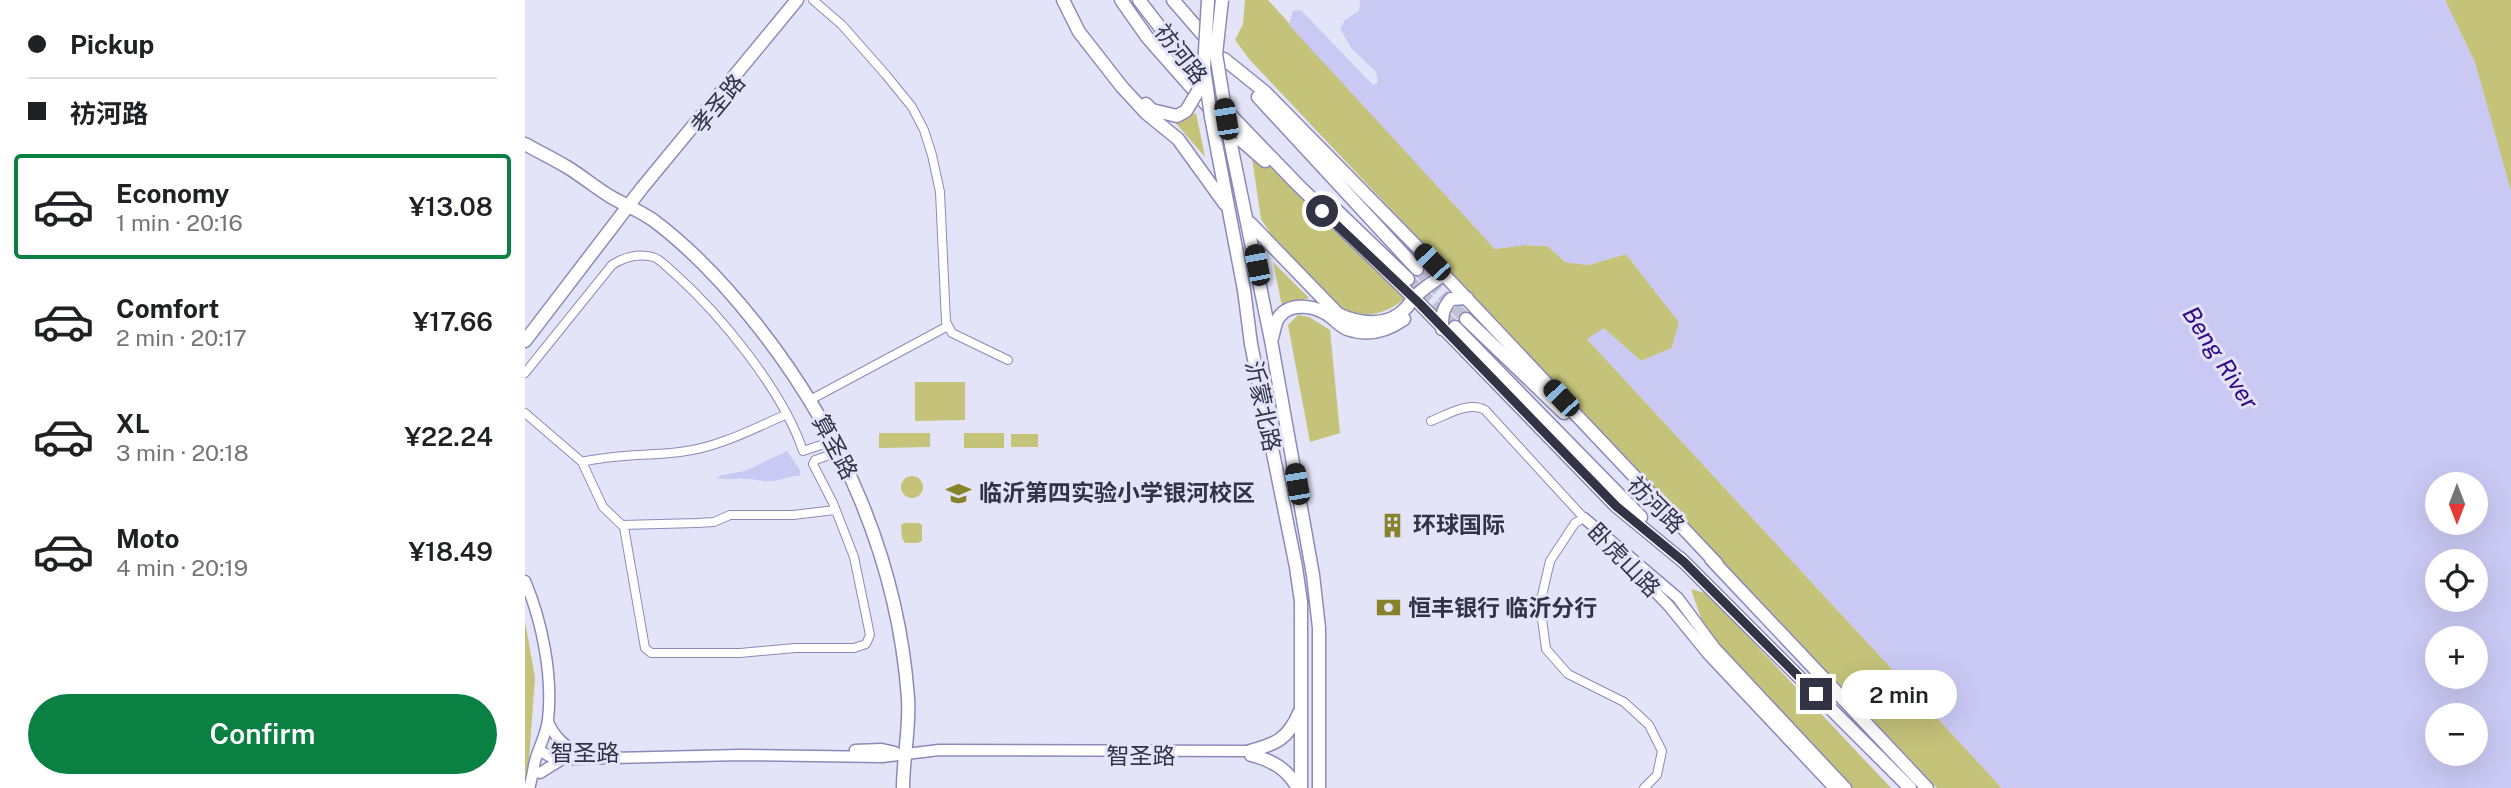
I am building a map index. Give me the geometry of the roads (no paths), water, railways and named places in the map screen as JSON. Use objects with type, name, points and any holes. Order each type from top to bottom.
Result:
[{"type":"main road","name":"孝圣路","points":[[525,341],[629,206],[797,0]]},
{"type":"main road","name":"孝圣路","points":[[525,333],[611,224],[647,192],[804,0]]},
{"type":"main road","points":[[1065,0],[1081,29],[1131,89],[1152,110],[1177,116],[1186,111],[1205,74],[1208,0]]},
{"type":"main road","points":[[1065,0],[1079,32],[1146,113],[1178,139],[1227,207]]},
{"type":"main road","points":[[1121,0],[1147,37],[1224,125],[1342,228]]},
{"type":"main road","name":"祊河路","points":[[1137,0],[1217,101],[1272,149],[1408,279]]},
{"type":"main road","name":"祊河路","points":[[1174,0],[1224,59],[1417,269]]},
{"type":"main road","name":"沂蒙北路","points":[[1222,0],[1216,54],[1230,140],[1272,340],[1317,601],[1319,788]]},
{"type":"main road","points":[[1224,59],[1265,92],[1444,274],[1717,564]]},
{"type":"main road","name":"沂蒙北路","points":[[1205,74],[1244,290],[1251,344],[1301,602],[1300,788]]},
{"type":"main road","points":[[1217,101],[1342,228]]},
{"type":"main road","name":"算圣路","points":[[525,137],[572,161],[617,190],[629,206],[703,274],[731,303],[787,376],[830,448],[867,531],[888,606],[898,667],[902,734],[910,788]]},
{"type":"main road","name":"算圣路","points":[[525,144],[568,167],[612,197],[653,220],[677,240],[736,299],[810,400],[848,467],[873,529],[895,605],[905,666],[909,721],[903,788]]},
{"type":"main road","points":[[1248,220],[1338,314],[1350,320],[1363,323],[1390,319],[1417,301]]},
{"type":"main road","name":"祊河路","points":[[1342,228],[1448,328],[1616,506],[1684,562],[1910,788]]},
{"type":"main road","points":[[1272,340],[1279,317],[1293,308],[1310,307],[1325,313],[1344,328],[1363,333],[1389,329],[1402,321],[1417,301],[1444,274]]},
{"type":"main road","points":[[1448,328],[1442,312],[1445,306],[1451,299],[1467,298]]},
{"type":"main road","name":"祊河路","points":[[1466,319],[1717,564],[1927,788]]},
{"type":"main road","points":[[1250,753],[1286,736],[1293,728],[1301,706]]},
{"type":"main road","points":[[1250,753],[1271,760],[1300,788]]},
{"type":"street","points":[[813,0],[842,25],[886,75],[912,107],[924,130],[940,192],[948,326],[952,332],[1008,360]]},
{"type":"street","points":[[525,373],[612,265],[623,258],[640,255],[656,257],[696,293],[742,347],[787,414],[803,451],[830,448]]},
{"type":"street","points":[[810,400],[948,326]]},
{"type":"street","points":[[1431,421],[1469,407],[1478,406],[1485,410],[1584,518],[1575,523],[1550,561],[1540,604],[1546,649],[1568,674],[1624,702],[1649,725],[1662,751],[1657,775],[1644,788]]},
{"type":"street","points":[[525,414],[582,462],[603,507],[622,526],[645,649],[652,653],[740,653],[795,648],[854,648],[866,644],[870,635],[854,557],[813,464],[830,448]]},
{"type":"street","points":[[582,462],[604,457],[681,452],[723,442],[787,414]]},
{"type":"street","points":[[622,526],[714,522],[730,515],[793,515],[835,510]]},
{"type":"street","name":"卧虎山路","points":[[1584,518],[1668,605],[1708,654],[1834,788]]},
{"type":"street","name":"卧虎山路","points":[[1584,518],[1678,598],[1715,648],[1846,788]]},
{"type":"street","points":[[525,580],[537,615],[548,691],[548,722],[540,750]]},
{"type":"street","points":[[525,598],[540,670],[543,708],[538,742],[540,750],[537,779]]},
{"type":"street","points":[[548,722],[552,732],[564,746],[580,754]]},
{"type":"street","name":"智圣路","points":[[540,750],[580,754],[882,749],[906,754]]},
{"type":"street","name":"智圣路","points":[[540,750],[549,757],[565,758],[1250,753]]},
{"type":"street","points":[[529,788],[565,758]]},
{"type":"water","name":"Beng River","points":[[1360,0],[2445,0],[2475,63],[2511,192],[2511,788],[2002,788],[1587,339],[1604,328],[1641,361],[1672,348],[1679,322],[1626,254],[1588,265],[1565,262],[1548,246],[1524,245],[1495,249],[1289,25],[1293,11],[1301,10],[1373,85],[1378,82],[1376,72],[1352,49],[1340,29],[1345,20],[1359,11]]},
{"type":"water","points":[[787,451],[800,470],[800,476],[771,481],[716,478],[745,471]]},
{"type":"tunnel","points":[[1417,269],[1466,319]]},
{"type":"tunnel","points":[[1408,279],[1455,327]]},
{"type":"place","name":"临沂第四实验小学银河校区","points":[[959,493]]},
{"type":"place","name":"环球国际","points":[[1393,525]]},
{"type":"place","name":"恒丰银行 临沂分行","points":[[1388,608]]}]
